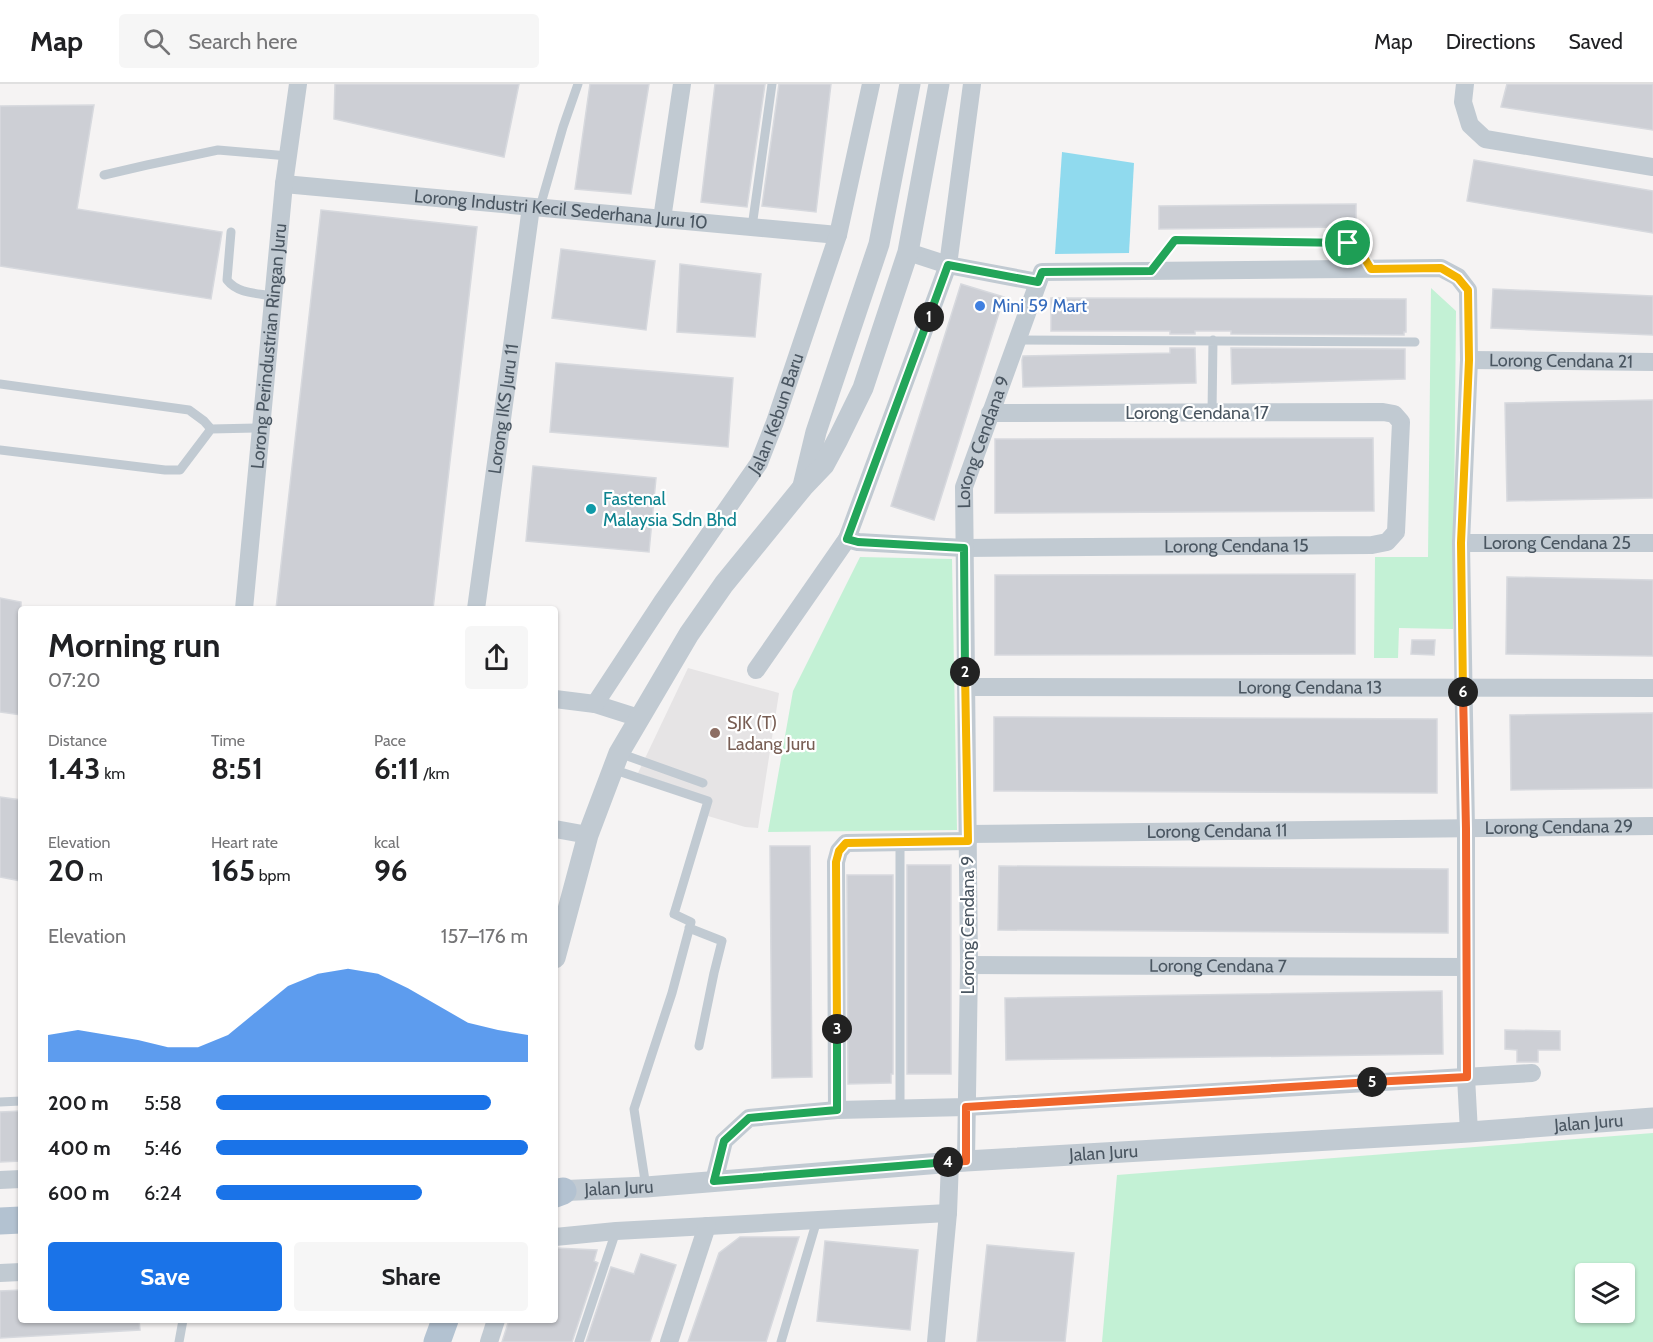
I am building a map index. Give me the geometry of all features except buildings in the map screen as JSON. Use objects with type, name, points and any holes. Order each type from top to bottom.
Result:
[{"type":"main road","points":[[0,1221],[18,1220]]},
{"type":"main road","points":[[437,1342],[444,1323]]},
{"type":"street","name":"Lorong Perindustrian Ringan Juru","points":[[244,606],[284,184],[298,84]]},
{"type":"street","points":[[662,219],[682,84]]},
{"type":"street","name":"Jalan Kebun Baru","points":[[595,704],[662,602],[759,463],[776,422],[838,235],[871,84]]},
{"type":"street","points":[[803,487],[816,432],[879,244],[910,84]]},
{"type":"street","points":[[558,947],[588,835],[615,761],[689,634],[724,584],[803,487],[824,465],[863,388],[908,252],[939,84]]},
{"type":"street","points":[[756,670],[847,539],[948,265],[972,84]]},
{"type":"street","points":[[1465,84],[1463,102],[1470,125],[1485,139],[1653,167]]},
{"type":"street","name":"Lorong Industri Kecil Sederhana Juru 10","points":[[284,184],[838,235]]},
{"type":"street","name":"Lorong IKS Juru 11","points":[[476,606],[535,207]]},
{"type":"street","points":[[908,252],[948,265],[1040,277],[1151,271],[1441,268],[1458,278],[1468,290],[1469,360],[1461,543],[1469,1132]]},
{"type":"street","name":"Lorong Cendana 9","points":[[936,1342],[948,1213],[966,1107],[969,965],[964,487],[1040,277]]},
{"type":"street","name":"Lorong Cendana 21","points":[[1469,360],[1653,362]]},
{"type":"street","name":"Lorong Cendana 17","points":[[990,413],[1383,412],[1394,414],[1401,422]]},
{"type":"street","name":"Lorong Cendana 15","points":[[847,539],[858,542],[964,548],[1372,545],[1386,542],[1396,532],[1401,422]]},
{"type":"street","name":"Lorong Cendana 25","points":[[1461,543],[1653,543]]},
{"type":"street","name":"Lorong Cendana 13","points":[[966,687],[1653,688]]},
{"type":"street","points":[[558,699],[595,704],[639,718]]},
{"type":"street","name":"Lorong Cendana 29","points":[[1466,829],[1653,826]]},
{"type":"street","name":"Lorong Cendana 11","points":[[837,1110],[836,862],[839,851],[846,843],[968,837],[1466,829]]},
{"type":"street","points":[[558,830],[588,835]]},
{"type":"street","name":"Lorong Cendana 7","points":[[969,965],[1466,967]]},
{"type":"street","points":[[714,1181],[724,1141],[749,1118],[837,1110],[966,1107],[1532,1073]]},
{"type":"street","name":"Jalan Juru","points":[[558,1192],[646,1187],[958,1161],[1469,1132],[1653,1118]]},
{"type":"street","points":[[0,1180],[18,1179]]},
{"type":"street","points":[[558,1237],[616,1231],[948,1213]]},
{"type":"street","points":[[669,1342],[707,1226]]},
{"type":"street","points":[[0,1273],[18,1272]]},
{"type":"street","points":[[489,1342],[495,1323]]},
{"type":"lane","points":[[535,207],[578,84]]},
{"type":"lane","points":[[752,227],[772,84]]},
{"type":"lane","points":[[104,175],[218,150],[288,156]]},
{"type":"lane","points":[[231,232],[227,280],[232,287],[240,291],[273,296]]},
{"type":"lane","points":[[1151,271],[1175,240],[1348,243],[1362,254],[1371,269]]},
{"type":"lane","points":[[1017,340],[1415,342]]},
{"type":"lane","points":[[1212,413],[1213,340]]},
{"type":"lane","points":[[0,384],[189,410],[211,429],[261,428]]},
{"type":"lane","points":[[0,450],[180,470],[211,429]]},
{"type":"lane","points":[[615,761],[703,783]]},
{"type":"lane","points":[[615,761],[708,801],[674,914],[691,922],[672,993],[634,1109],[646,1187]]},
{"type":"lane","points":[[900,841],[900,1108]]},
{"type":"lane","points":[[689,928],[722,941],[699,1046]]},
{"type":"lane","points":[[0,1102],[18,1101]]},
{"type":"lane","points":[[781,1342],[817,1220]]},
{"type":"lane","points":[[579,1342],[616,1231]]},
{"type":"lane","points":[[178,1342],[182,1323]]},
{"type":"shaded area","name":"SJK (T) Ladang Juru","points":[[688,668],[779,693],[758,828],[745,827],[708,816],[712,799],[638,773]]},
{"type":"green space","points":[[1431,288],[1456,311],[1453,629],[1399,628],[1398,658],[1374,658],[1375,557],[1428,557]]},
{"type":"green space","points":[[860,557],[952,559],[957,830],[768,832],[793,691]]},
{"type":"green space","points":[[1653,1133],[1653,1342],[1102,1342],[1117,1175]]},
{"type":"water","points":[[1062,152],[1134,163],[1129,253],[1055,254]]},
{"type":"place","name":"Mini 59 Mart","points":[[980,306]]},
{"type":"place","name":"Fastenal Malaysia Sdn Bhd","points":[[591,509]]},
{"type":"place","name":"SJK (T) Ladang Juru","points":[[715,733]]},
{"type":"route","points":[[1175,240],[1348,243],[1362,254],[1371,269],[1441,268],[1458,278],[1468,290],[1469,360],[1461,543],[1467,1077],[966,1107],[966,1161],[714,1181],[724,1141],[749,1118],[837,1110],[836,862],[839,851],[846,843],[968,841],[964,548],[858,542],[847,539],[948,265],[1038,282],[1042,272],[1151,271],[1175,240]]}]
